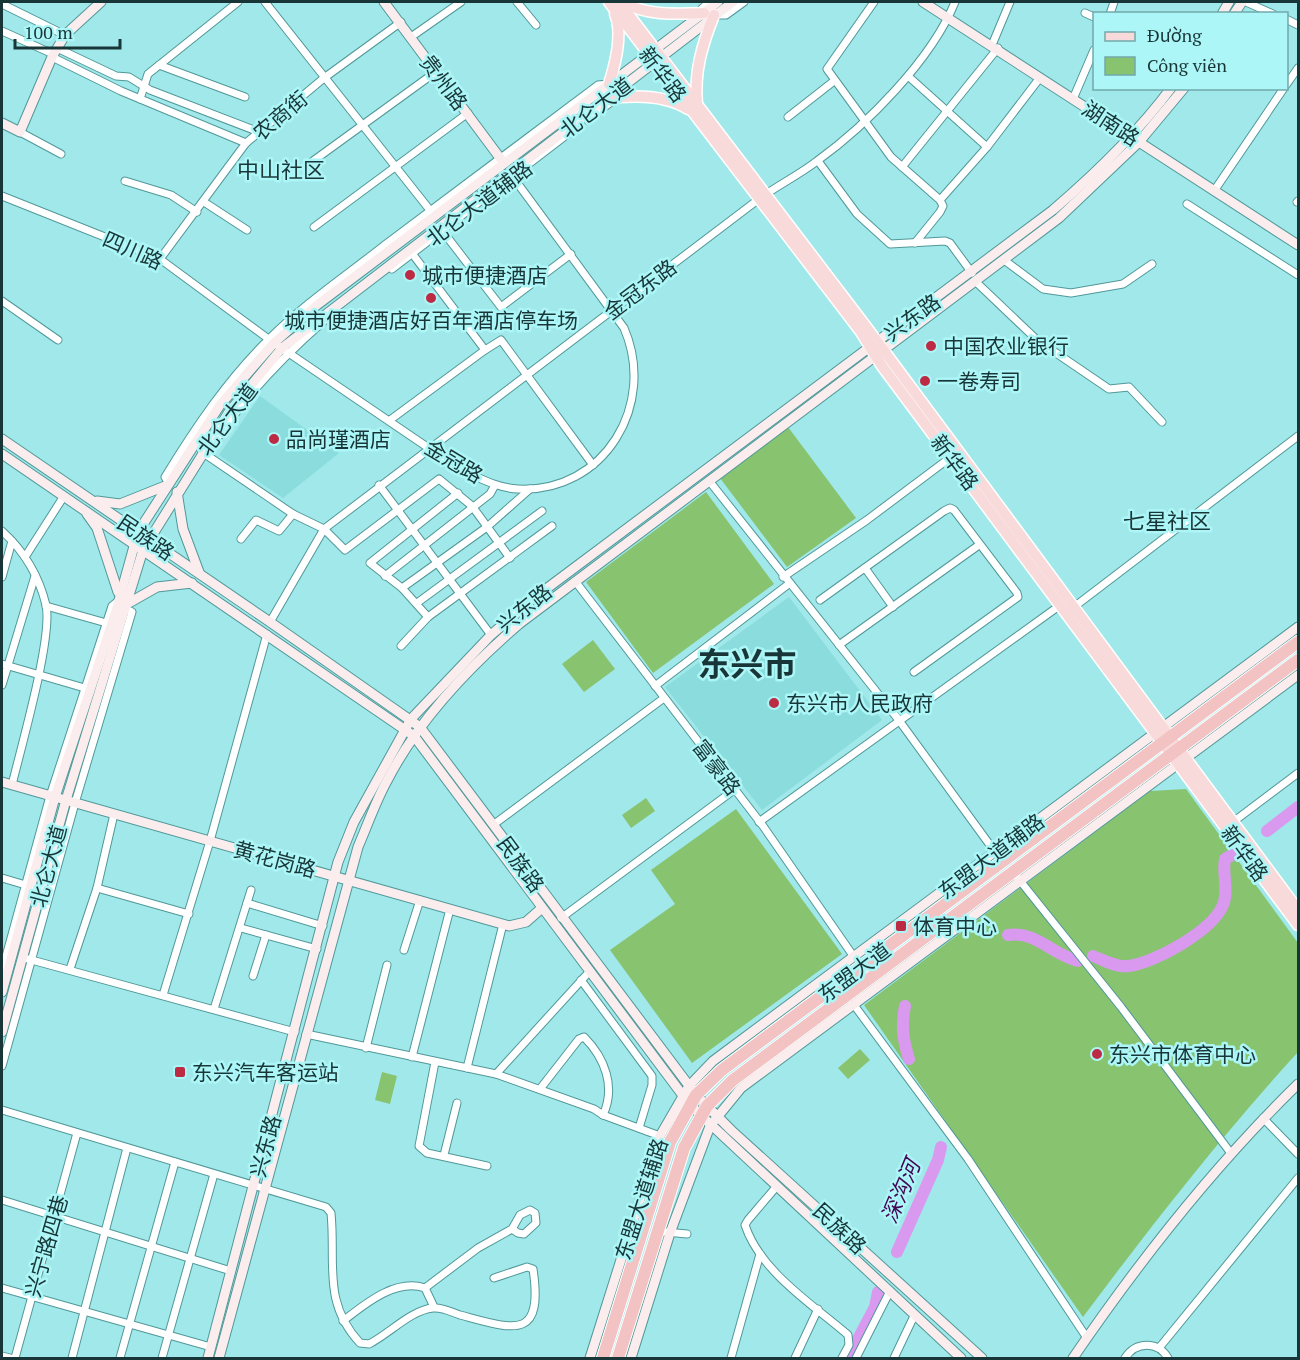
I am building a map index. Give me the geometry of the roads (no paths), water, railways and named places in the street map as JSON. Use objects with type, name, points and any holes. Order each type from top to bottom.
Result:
[{"type":"highway","name":"东盟大道","points":[[603,1359],[670,1142],[689,1095],[1163,736],[1299,642]]},
{"type":"highway","name":"东盟大道","points":[[618,1359],[664,1232],[684,1148],[704,1111],[733,1080],[785,1049],[1017,877],[1178,757],[1299,660]]},
{"type":"main road","points":[[2,123],[20,132],[54,53],[65,35],[101,2]]},
{"type":"main road","name":"贵州路","points":[[384,2],[502,160]]},
{"type":"main road","points":[[604,99],[633,95],[694,107],[694,81],[705,14],[648,10],[615,2],[618,22],[614,70],[609,84]]},
{"type":"main road","name":"新华路","points":[[615,2],[1074,607],[1163,736],[1299,925]]},
{"type":"main road","name":"北仑大道","points":[[2,992],[7,953],[29,886],[52,796],[118,598],[134,542],[167,484],[220,405],[317,305],[502,160],[609,84],[655,56],[718,2]]},
{"type":"main road","name":"北仑大道","points":[[2,1032],[28,959],[70,801],[143,550],[148,538],[229,412],[278,345],[411,251],[512,175],[604,99],[635,77],[675,35],[705,14],[733,2]]},
{"type":"main road","name":"湖南路","points":[[923,2],[995,46],[1039,79],[1299,245]]},
{"type":"main road","name":"兴东路","points":[[208,1359],[338,862],[354,822],[411,719],[491,634],[531,601],[974,277],[1136,139],[1170,90]]},
{"type":"main road","name":"兴东路","points":[[974,277],[1004,260],[1059,218],[1182,90]]},
{"type":"main road","name":"新华路","points":[[877,349],[951,457],[1059,606],[1163,736]]},
{"type":"main road","name":"兴东路","points":[[219,1359],[358,847],[388,779],[417,732],[463,676],[499,641],[575,581],[710,482],[877,349]]},
{"type":"main road","name":"民族路","points":[[2,439],[411,719],[417,732],[589,972],[704,1111],[710,1126],[777,1186],[957,1357]]},
{"type":"main road","name":"民族路","points":[[2,454],[406,728],[417,732],[493,825],[689,1095]]},
{"type":"main road","points":[[88,498],[108,504],[120,504],[167,484]]},
{"type":"main road","points":[[178,490],[183,529],[200,574]]},
{"type":"main road","points":[[82,507],[97,528],[118,598]]},
{"type":"main road","points":[[127,606],[157,587],[192,583]]},
{"type":"main road","name":"东盟大道辅路","points":[[590,1359],[660,1136],[714,1061],[995,852],[1163,736],[1299,627]]},
{"type":"main road","points":[[1178,757],[1299,675]]},
{"type":"main road","name":"新华路","points":[[1178,757],[1233,822],[1299,910]]},
{"type":"main road","name":"黄花岗路","points":[[2,782],[503,924],[519,926],[542,908]]},
{"type":"main road","name":"东盟大道辅路","points":[[631,1359],[664,1232],[716,1116],[741,1088],[785,1049],[854,1005],[1017,877]]},
{"type":"main road","points":[[1073,1359],[1187,1203],[1230,1152],[1299,1084]]},
{"type":"main road","name":"民族路","points":[[704,1111],[716,1116],[982,1359]]},
{"type":"street","points":[[140,99],[146,87],[148,74],[238,2]]},
{"type":"street","points":[[265,2],[432,213]]},
{"type":"street","points":[[411,38],[461,2]]},
{"type":"street","points":[[517,2],[536,25]]},
{"type":"street","points":[[709,2],[705,14],[726,15],[744,2]]},
{"type":"street","points":[[874,2],[827,69],[891,157],[940,200],[943,206],[940,212],[915,243]]},
{"type":"street","name":"金冠东路","points":[[270,622],[324,529],[379,485],[762,197],[818,161],[908,76],[949,17],[955,2]]},
{"type":"street","points":[[903,167],[949,112],[995,46],[1010,2]]},
{"type":"street","points":[[1244,2],[1268,12]]},
{"type":"street","points":[[2,4],[65,35]]},
{"type":"street","points":[[1085,13],[1093,15]]},
{"type":"street","name":"农商街","points":[[160,259],[246,143],[324,78],[401,22]]},
{"type":"street","points":[[2,31],[116,76],[137,80],[146,87],[259,132]]},
{"type":"street","points":[[54,53],[140,99],[246,143]]},
{"type":"street","points":[[1073,99],[1093,54]]},
{"type":"street","points":[[159,64],[245,97]]},
{"type":"street","points":[[1288,84],[1299,68]]},
{"type":"street","points":[[313,161],[436,71]]},
{"type":"street","points":[[908,76],[987,147]]},
{"type":"street","name":"北仑大道辅路","points":[[512,175],[617,98],[635,77]]},
{"type":"street","points":[[940,200],[987,147],[1039,79]]},
{"type":"street","points":[[788,117],[834,81]]},
{"type":"street","points":[[1214,191],[1284,90]]},
{"type":"street","points":[[314,228],[468,113]]},
{"type":"street","points":[[20,132],[61,154]]},
{"type":"street","points":[[818,161],[857,214],[890,244],[940,241],[950,243],[974,277],[1037,340],[1109,389],[1129,387],[1162,422]]},
{"type":"street","name":"金冠路","points":[[278,345],[461,470],[495,485],[530,489],[559,483],[593,465],[603,457],[619,433],[630,409],[634,389],[630,342],[612,309],[512,175]]},
{"type":"street","points":[[125,181],[171,195],[197,212]]},
{"type":"street","name":"四川路","points":[[2,196],[160,259],[278,345]]},
{"type":"street","points":[[204,202],[248,230]]},
{"type":"street","points":[[1187,204],[1299,275]]},
{"type":"street","points":[[441,228],[501,307],[571,254]]},
{"type":"street","points":[[411,251],[485,350]]},
{"type":"street","points":[[1004,260],[1043,289],[1057,292],[1123,284],[1152,264]]},
{"type":"street","points":[[2,301],[58,340]]},
{"type":"street","points":[[390,420],[501,340],[593,465]]},
{"type":"street","points":[[1074,607],[1299,435]]},
{"type":"street","points":[[204,453],[293,514],[324,529],[345,550],[440,479],[472,506],[510,558]]},
{"type":"street","points":[[783,577],[867,520],[951,457]]},
{"type":"street","points":[[710,482],[783,577],[900,721],[995,852]]},
{"type":"street","points":[[379,485],[491,634]]},
{"type":"street","points":[[385,576],[490,494],[495,485]]},
{"type":"street","points":[[402,588],[487,526],[530,489]]},
{"type":"street","points":[[429,617],[402,588],[370,565],[371,561],[458,493]]},
{"type":"street","points":[[25,557],[64,496]]},
{"type":"street","points":[[820,600],[950,508],[1018,597],[914,672]]},
{"type":"street","points":[[417,603],[542,511]]},
{"type":"street","points":[[241,539],[256,520],[279,531],[293,514]]},
{"type":"street","points":[[401,646],[429,617],[552,526]]},
{"type":"street","points":[[2,531],[25,557],[46,606],[38,675],[12,785]]},
{"type":"street","points":[[2,577],[12,541]]},
{"type":"street","points":[[839,645],[979,545]]},
{"type":"street","points":[[865,568],[893,607]]},
{"type":"street","points":[[2,685],[4,665],[35,576]]},
{"type":"street","name":"富豪路","points":[[575,581],[759,822],[854,957]]},
{"type":"street","points":[[655,686],[790,584]]},
{"type":"street","points":[[46,606],[109,624]]},
{"type":"street","points":[[759,822],[1059,606]]},
{"type":"street","points":[[163,995],[189,914],[267,634]]},
{"type":"street","points":[[4,665],[88,689]]},
{"type":"street","points":[[493,825],[664,698]]},
{"type":"street","points":[[1233,822],[1299,773]]},
{"type":"street","points":[[561,918],[734,790]]},
{"type":"street","points":[[70,969],[97,888],[114,814]]},
{"type":"street","points":[[1017,877],[1121,1007],[1230,1152]]},
{"type":"street","points":[[2,878],[29,886]]},
{"type":"street","points":[[97,888],[189,914]]},
{"type":"street","points":[[214,1009],[251,890]]},
{"type":"street","points":[[404,950],[420,900]]},
{"type":"street","points":[[248,903],[323,926]]},
{"type":"street","points":[[412,1057],[450,909]]},
{"type":"street","points":[[466,1068],[503,924]]},
{"type":"street","points":[[241,928],[317,949]]},
{"type":"street","points":[[253,976],[266,935]]},
{"type":"street","points":[[2,971],[7,953]]},
{"type":"street","points":[[2,1066],[28,959],[295,1032]]},
{"type":"street","points":[[366,1048],[387,965]]},
{"type":"street","points":[[496,1074],[589,972]]},
{"type":"street","points":[[581,980],[652,1076],[652,1085],[639,1128]]},
{"type":"street","points":[[854,1005],[968,1159],[1087,1338]]},
{"type":"street","points":[[306,1034],[496,1074],[660,1136]]},
{"type":"street","points":[[540,1089],[579,1039],[584,1037],[609,1079],[610,1089],[603,1115]]},
{"type":"street","points":[[435,1062],[419,1142],[422,1150],[487,1166]]},
{"type":"street","points":[[444,1155],[457,1103]]},
{"type":"street","points":[[2,1110],[330,1210],[333,1290],[343,1321],[360,1343],[365,1344],[422,1311],[434,1307],[508,1327],[523,1324],[530,1319],[536,1307],[532,1269],[527,1267],[494,1278]]},
{"type":"street","points":[[1263,1118],[1299,1154]]},
{"type":"street","name":"兴宁路四巷","points":[[13,1359],[78,1133]]},
{"type":"street","points":[[72,1359],[128,1148]]},
{"type":"street","points":[[120,1359],[175,1162]]},
{"type":"street","points":[[162,1359],[214,1174]]},
{"type":"street","points":[[1159,1348],[1299,1178]]},
{"type":"street","points":[[777,1186],[745,1226],[760,1254],[850,1338],[842,1359]]},
{"type":"street","points":[[2,1200],[231,1271]]},
{"type":"street","points":[[343,1321],[389,1291],[425,1288],[478,1248],[512,1229]]},
{"type":"street","points":[[664,1232],[687,1234]]},
{"type":"street","points":[[731,1359],[760,1254]]},
{"type":"street","points":[[2,1288],[211,1347]]},
{"type":"street","points":[[425,1288],[434,1307]]},
{"type":"street","points":[[856,1359],[889,1293]]},
{"type":"street","points":[[795,1359],[818,1309]]},
{"type":"street","points":[[894,1359],[914,1316]]},
{"type":"street","points":[[1125,1359],[1140,1346],[1159,1348],[1168,1359]]},
{"type":"street","points":[[2,1356],[13,1359]]},
{"type":"waterway","name":"深沟河","points":[[1267,831],[1298,807]]},
{"type":"waterway","name":"深沟河","points":[[1093,956],[1115,965],[1139,964],[1167,952],[1195,935],[1217,915],[1223,905],[1225,859],[1232,855]]},
{"type":"waterway","name":"深沟河","points":[[1008,935],[1028,937],[1078,961]]},
{"type":"waterway","name":"深沟河","points":[[905,1006],[903,1033],[909,1059]]},
{"type":"waterway","name":"深沟河","points":[[897,1252],[938,1160],[941,1147]]},
{"type":"waterway","name":"深沟河","points":[[848,1358],[875,1307],[878,1292]]},
{"type":"place","name":"城市便捷酒店","points":[[410,275]]},
{"type":"place","name":"城市便捷酒店好百年酒店停车场","points":[[431,298]]},
{"type":"place","name":"中国农业银行","points":[[931,346]]},
{"type":"place","name":"一卷寿司","points":[[925,381]]},
{"type":"place","name":"品尚瑾酒店","points":[[274,439]]},
{"type":"place","name":"东兴市人民政府","points":[[774,703]]},
{"type":"place","name":"体育中心","points":[[901,926]]},
{"type":"place","name":"东兴市体育中心","points":[[1097,1054]]},
{"type":"place","name":"东兴汽车客运站","points":[[180,1072]]},
{"type":"district","name":"中山社区","points":[[281,169]]},
{"type":"district","name":"七星社区","points":[[1167,520]]},
{"type":"district","name":"东兴市","points":[[747,663]]}]
